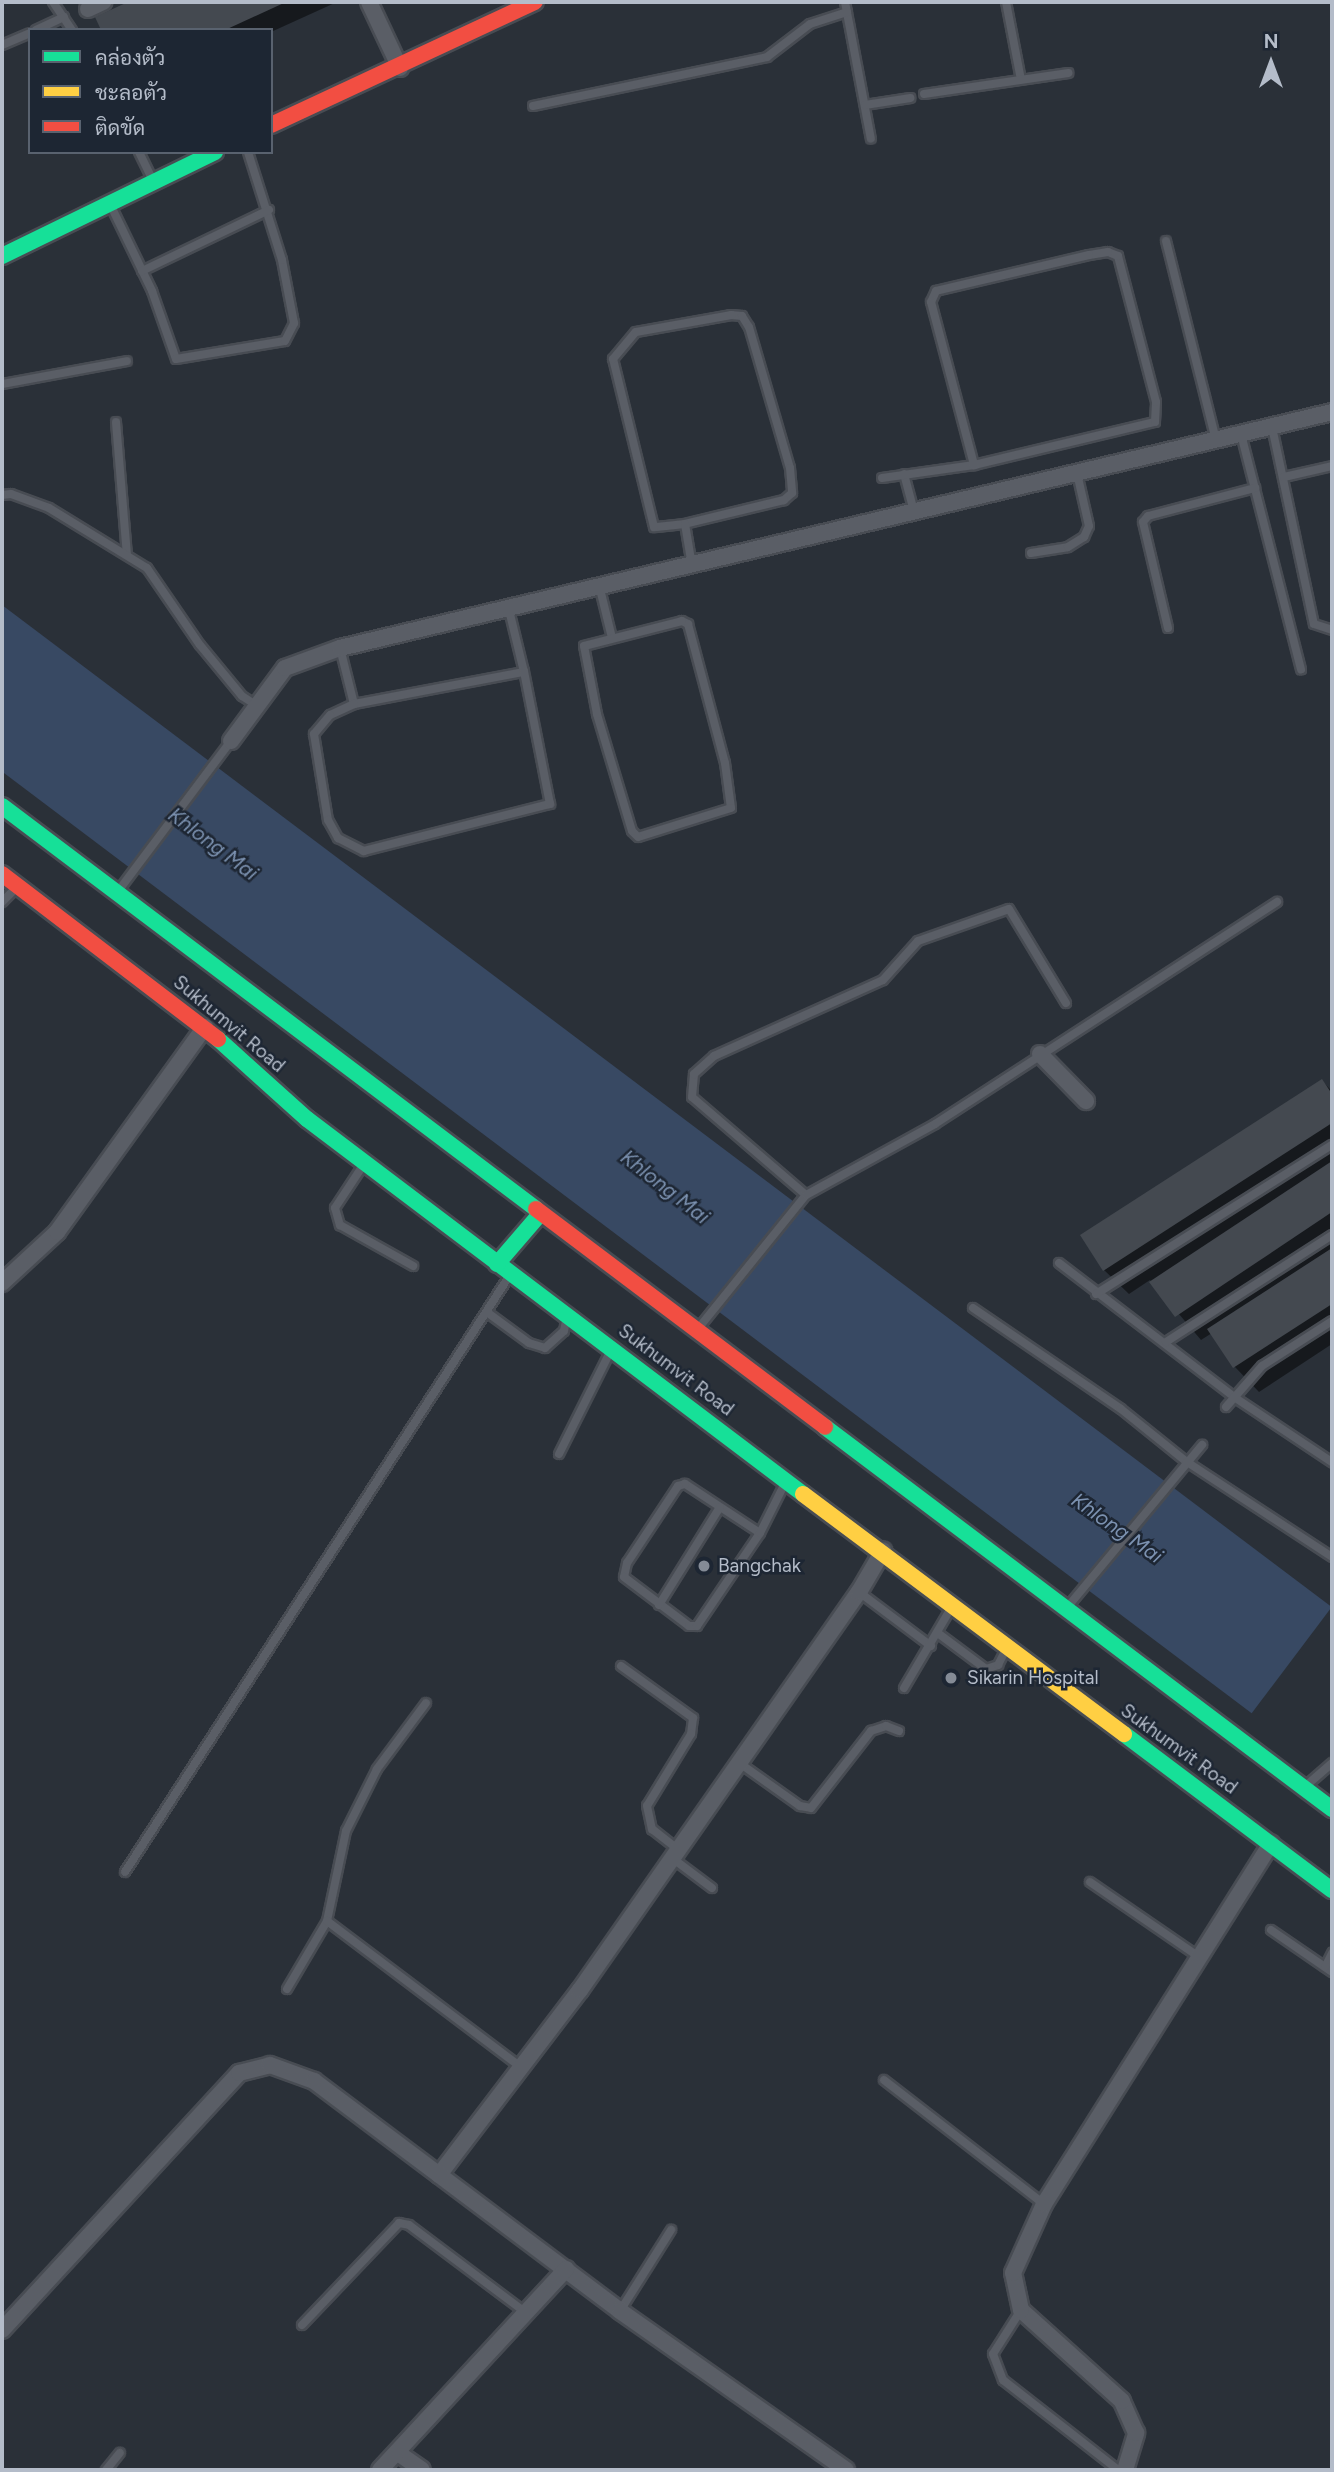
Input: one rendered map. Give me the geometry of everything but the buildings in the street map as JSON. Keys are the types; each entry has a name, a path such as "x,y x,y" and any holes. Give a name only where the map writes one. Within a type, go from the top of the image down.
{"main road":[{"path":"273,124 400,68 535,2"},
{"path":"2,256 211,154"},
{"name":"Sukhumvit Road","path":"2,806 540,1214 1332,1808"},
{"name":"Sukhumvit Road","path":"2,874 205,1027 307,1119 510,1275 568,1315 1332,1890"},
{"path":"497,1264 540,1214"}],"street":[{"path":"369,2 400,68"},
{"path":"231,741 285,668 340,648 600,589 1332,412"},
{"path":"2,1283 57,1232 205,1027"},
{"path":"1040,1054 1086,1101"},
{"path":"439,2175 675,1854 859,1592 883,1551"},
{"path":"1125,2470 1136,2433 1122,2401 1021,2310 1013,2273 1044,2204 1271,1843"},
{"path":"2,2330 146,2171 247,2068 270,2065 314,2081 620,2311 846,2470"},
{"path":"380,2470 566,2269"},
{"path":"398,2453 422,2470"}],"lane":[{"path":"53,2 71,28"},
{"path":"845,2 871,139"},
{"path":"1006,2 1021,80"},
{"path":"533,106 767,57 798,31 847,12"},
{"path":"40,28 64,17"},
{"path":"2,45 28,34"},
{"path":"924,94 1068,73"},
{"path":"865,106 910,98"},
{"path":"140,154 154,183"},
{"path":"110,204 142,271 166,341 180,361 285,341 294,323 269,210 248,154"},
{"path":"142,271 269,210"},
{"path":"1167,241 1216,440"},
{"path":"882,478 974,465 1155,422 1156,402 1118,256 1108,252 1089,255 936,291 931,302 974,465"},
{"path":"743,316 783,443 792,493 784,500 685,524 650,524 613,359 636,332 743,316"},
{"path":"2,384 127,361"},
{"path":"116,422 127,555"},
{"path":"1272,427 1314,624 1332,630"},
{"path":"1241,434 1301,669"},
{"path":"1284,477 1332,466"},
{"path":"1031,553 1068,547 1084,537 1089,526 1077,472"},
{"path":"904,474 914,512"},
{"path":"1168,628 1143,522 1148,516 1255,488"},
{"path":"2,495 10,494 49,508 147,568 200,645 242,696 256,705"},
{"path":"685,524 692,566"},
{"path":"600,589 612,638"},
{"path":"509,610 524,672 550,804 364,851 338,838 328,820 314,734 330,715 354,704 524,672"},
{"path":"682,621 688,624 725,763 731,808 638,837 632,831 583,651 584,646 612,638 682,621"},
{"path":"340,648 354,704"},
{"path":"116,893 231,741"},
{"path":"2,902 18,886"},
{"path":"697,1330 729,1295 805,1198 936,1124 1277,902"},
{"path":"805,1198 692,1097 692,1079 714,1056 883,980 918,941 1009,909 1066,1003"},
{"path":"1096,1294 1332,1145"},
{"path":"366,1162 335,1208 340,1225 413,1266"},
{"path":"1166,1342 1332,1235"},
{"path":"1059,1263 1096,1294 1166,1342 1234,1397 1332,1462"},
{"path":"125,1872 462,1345 488,1313 510,1275"},
{"path":"973,1308 1121,1409 1187,1462 1332,1558"},
{"path":"488,1313 529,1343 545,1348 564,1331 568,1315"},
{"path":"1226,1407 1262,1366 1332,1321"},
{"path":"559,1454 612,1348"},
{"path":"1066,1609 1202,1445"},
{"path":"760,1533 685,1484 668,1497 625,1569 631,1585 690,1626 697,1626 760,1533 787,1480"},
{"path":"659,1605 720,1507"},
{"path":"859,1592 931,1646"},
{"path":"904,1688 939,1634 952,1605"},
{"path":"939,1634 986,1669 998,1665 1006,1644"},
{"path":"621,1666 693,1718 691,1734 647,1806 652,1829 712,1888"},
{"path":"287,1989 327,1921 346,1831 377,1769 426,1703"},
{"path":"738,1762 800,1806 811,1808 871,1731 886,1726 899,1731"},
{"path":"1305,1787 1332,1763"},
{"path":"1090,1882 1199,1957"},
{"path":"327,1921 521,2067"},
{"path":"1271,1930 1328,1969 1332,1954"},
{"path":"884,2080 1044,2204"},
{"path":"302,2325 399,2223 409,2225 527,2314"},
{"path":"620,2311 671,2230"},
{"path":"1021,2310 993,2354 1003,2380 1118,2470"},
{"path":"106,2470 120,2453"}],"water":[{"name":"Khlong Mai","path":"2,605 1332,1607 1252,1713 2,772"}],"traffic: fast":[{"path":"2,256 211,154"},
{"path":"2,806 536,1209"},
{"path":"218,1039 307,1119 803,1494"},
{"path":"497,1264 540,1214"},
{"path":"825,1427 1332,1809"},
{"path":"1124,1734 1332,1890"}],"traffic: slow":[{"path":"803,1494 1124,1734"}],"traffic: jam":[{"path":"273,124 535,2"},
{"path":"2,874 218,1039"},
{"path":"536,1209 825,1427"}],"place":[{"name":"Bangchak","path":"704,1566"},
{"name":"Sikarin Hospital","path":"951,1678"}]}
